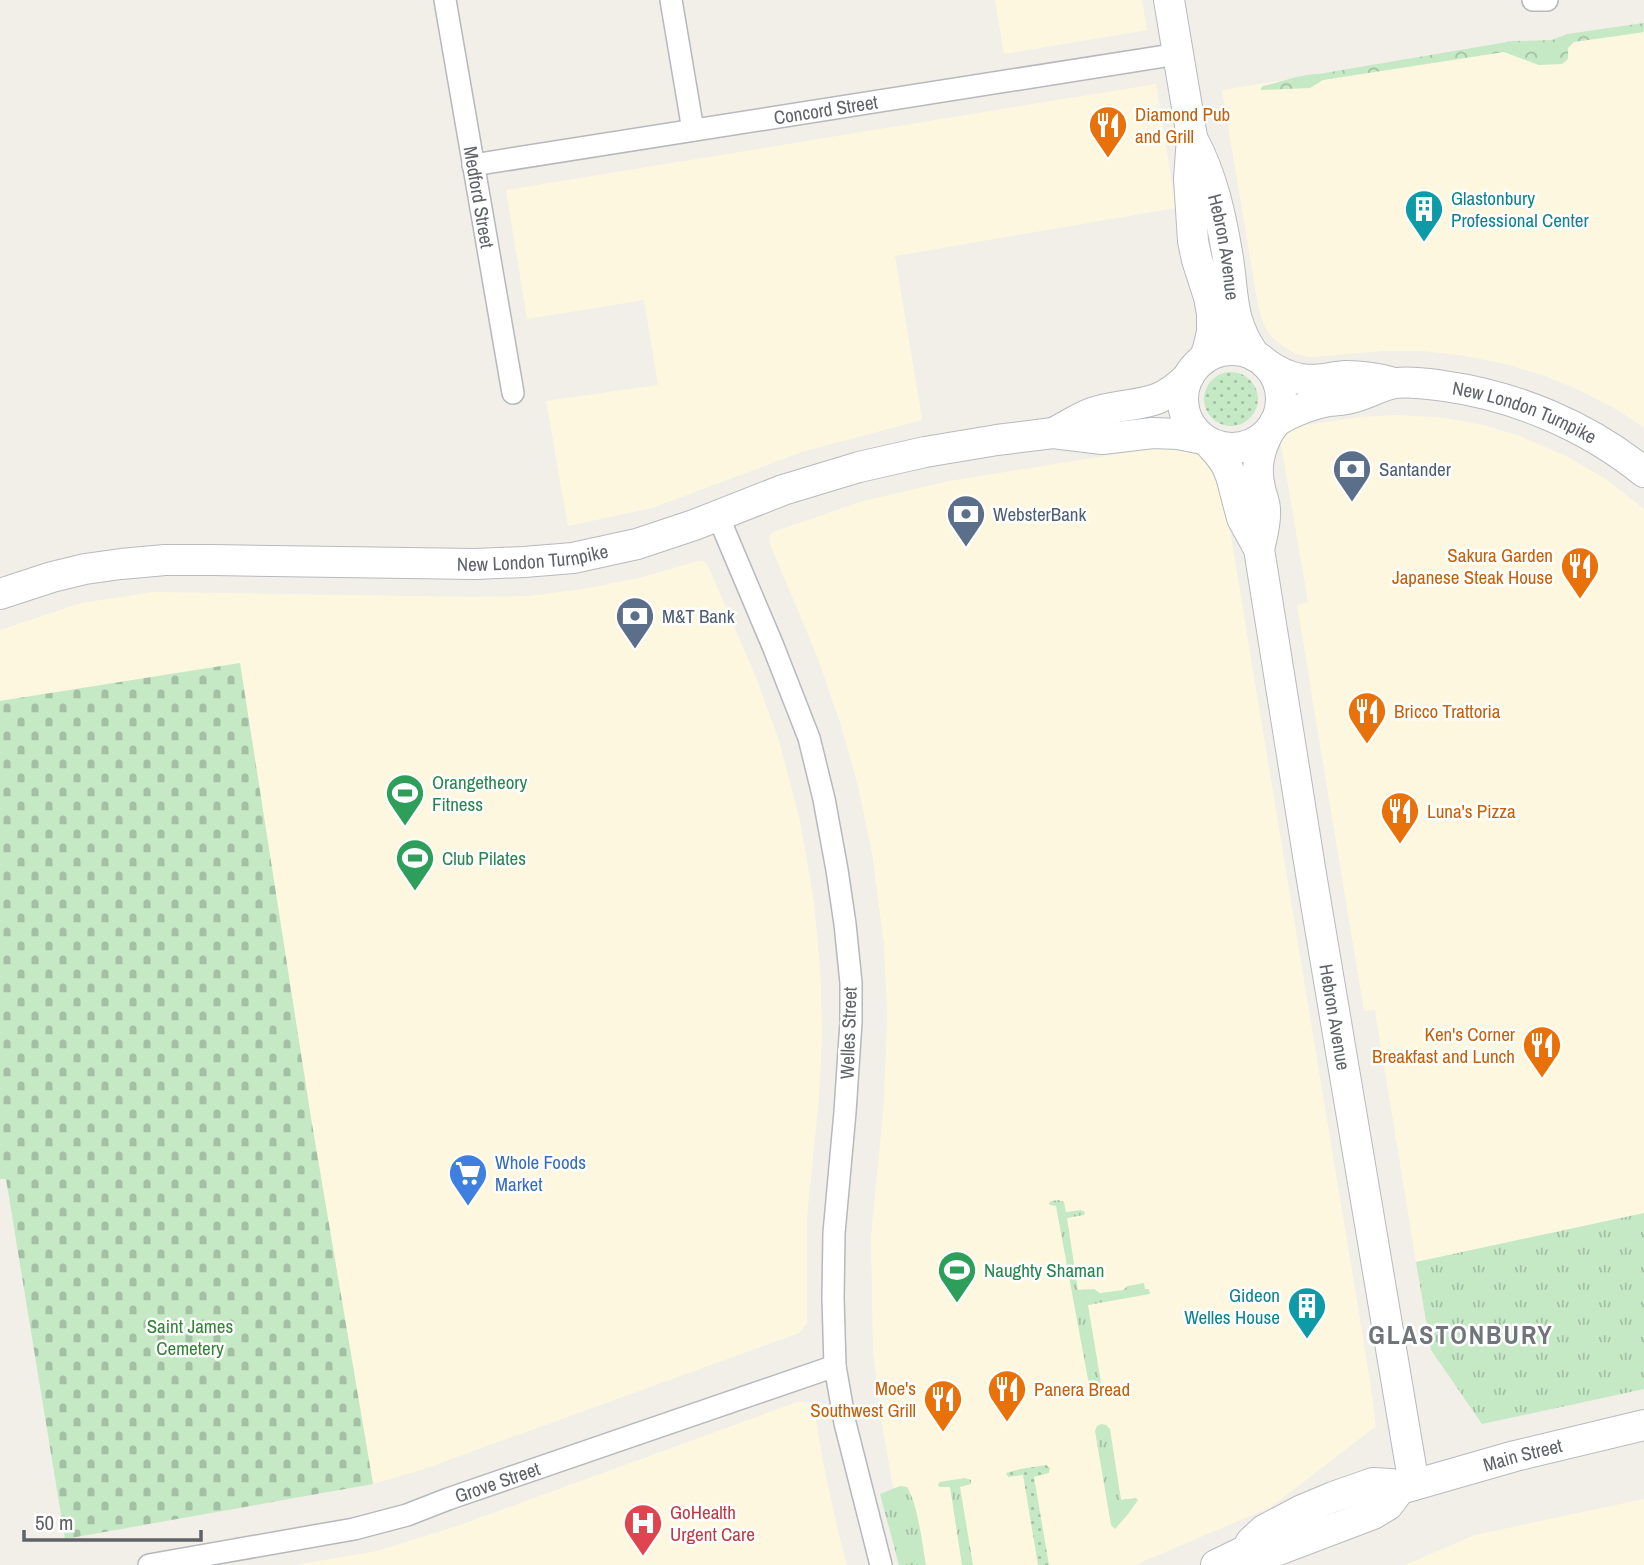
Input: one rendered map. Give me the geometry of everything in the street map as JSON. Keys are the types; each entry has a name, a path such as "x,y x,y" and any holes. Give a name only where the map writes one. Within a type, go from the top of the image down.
{"main road":[{"name":"Hebron Avenue","path":"1169,0 1192,137 1189,179 1191,221 1197,260 1212,314 1212,332 1196,367"},
{"name":"Hebron Avenue","path":"1192,137 1202,156 1215,196 1234,313 1246,342 1260,360"},
{"path":"1230,350 1243,351 1260,360 1273,373 1280,391 1279,410 1271,428 1252,444 1240,448 1227,448 1206,441 1190,425 1183,407 1184,388 1196,367 1217,352 1230,350"},
{"name":"New London Turnpike","path":"1260,360 1287,376 1299,379 1322,380 1346,376 1376,378 1394,383 1453,388 1487,395 1568,424 1598,440 1644,472"},
{"name":"New London Turnpike","path":"1053,433 1099,411 1155,401 1172,391 1196,367"},
{"name":"New London Turnpike","path":"1271,428 1310,405 1349,399 1394,383"},
{"name":"Hebron Avenue","path":"1259,549 1265,512 1258,465 1263,443 1271,428"},
{"name":"New London Turnpike","path":"0,594 68,573 149,561 212,559 475,564 556,560 637,544 783,490 885,461 965,445 1053,433 1102,439 1153,433 1178,434 1206,441"},
{"name":"Hebron Avenue","path":"1206,441 1226,464 1242,518 1259,549 1407,1487"},
{"name":"Main Street","path":"1216,1565 1247,1550 1251,1542 1264,1530 1333,1497 1373,1483 1407,1487 1644,1424"}],"street":[{"name":"Medford Street","path":"445,0 513,393"},
{"path":"671,0 693,131"},
{"path":"1533,0 1547,0"},
{"name":"Concord Street","path":"474,165 1178,54"},
{"name":"Welles Street","path":"718,516 773,646 808,738 824,799 845,923 851,983 851,1022 834,1233 835,1366 845,1423 881,1565"},
{"name":"Grove Street","path":"149,1565 318,1536 407,1515 835,1366"}],"shaded area":[{"path":"995,0 1142,0 1147,30 1004,54"},
{"path":"1644,32 1644,428 1621,412 1577,389 1505,364 1422,351 1310,357 1296,354 1274,339 1266,329 1258,305 1222,90 1298,78 1263,86 1309,88 1323,80 1504,52 1539,65 1569,55 1568,48 1574,42"},
{"path":"1156,84 1176,208 895,256 922,420 805,451 652,508 568,526 546,401 658,385 644,300 527,319 506,190"},
{"path":"1399,415 1444,418 1483,425 1520,436 1568,457 1607,480 1644,509 1644,1213 1416,1262 1375,1010 1364,1011 1297,605 1308,602 1281,444 1285,433 1294,427 1360,417"},
{"path":"1188,443 1219,464 1376,1426 1271,1507 1135,1565 915,1565 892,1482 873,1352 871,1237 884,1103 887,1015 884,945 873,859 859,790 841,725 817,656 769,538 773,532 860,502 949,481"},
{"path":"698,561 705,562 709,568 757,680 779,741 800,821 814,902 822,1033 819,1098 807,1217 807,1323 799,1333 424,1469 373,1484 311,1118 240,663 0,701 0,630 81,603 153,592 529,596 639,578"},
{"path":"800,1401 810,1403 814,1409 823,1462 847,1565 295,1565 377,1551 460,1525"},
{"path":"1644,1499 1644,1565 1405,1565 1475,1535"}],"green space":[{"path":"1644,23 1644,32 1574,42 1568,48 1568,59 1562,64 1539,65 1504,52 1323,80 1310,88 1261,90 1263,86 1305,75 1513,41 1552,40 1567,34"},
{"path":"1231,372 1250,380 1258,399 1250,418 1231,426 1212,418 1204,399 1212,380"},
{"name":"Saint James Cemetery","path":"240,663 311,1118 373,1484 65,1539 6,1179 0,1179 0,701"},
{"path":"1058,1200 1064,1202 1066,1212 1085,1212 1084,1215 1067,1218 1078,1290 1094,1289 1100,1293 1123,1290 1128,1286 1144,1283 1150,1294 1088,1305 1101,1383 1095,1390 1089,1385 1056,1206 1049,1203"},
{"path":"1644,1213 1644,1389 1482,1424 1431,1350 1416,1262"},
{"path":"1101,1424 1110,1429 1121,1500 1138,1500 1115,1529 1111,1525 1095,1431"},
{"path":"1046,1465 1050,1468 1049,1473 1034,1477 1049,1565 1038,1565 1023,1475 1008,1477 1006,1473"},
{"path":"965,1478 971,1480 971,1484 960,1487 973,1565 962,1565 950,1487 938,1486 939,1482"},
{"path":"900,1486 907,1487 914,1504 926,1565 899,1565 880,1494"}],"place":[{"name":"Diamond Pub and Grill","path":"1108,159"},
{"name":"Glastonbury Professional Center","path":"1424,243"},
{"name":"Santander","path":"1352,503"},
{"name":"WebsterBank","path":"966,548"},
{"name":"Sakura Garden Japanese Steak House","path":"1580,600"},
{"name":"M&T Bank","path":"635,650"},
{"name":"Bricco Trattoria","path":"1367,745"},
{"name":"Orangetheory Fitness","path":"405,827"},
{"name":"Luna's Pizza","path":"1400,845"},
{"name":"Club Pilates","path":"415,892"},
{"name":"Ken's Corner Breakfast and Lunch","path":"1542,1079"},
{"name":"Whole Foods Market","path":"468,1207"},
{"name":"Naughty Shaman","path":"957,1304"},
{"name":"Gideon Welles House","path":"1307,1340"},
{"name":"Panera Bread","path":"1007,1423"},
{"name":"Moe's Southwest Grill","path":"943,1433"},
{"name":"GoHealth Urgent Care","path":"643,1557"}],"district":[{"name":"GLASTONBURY","path":"1461,1334"}]}
